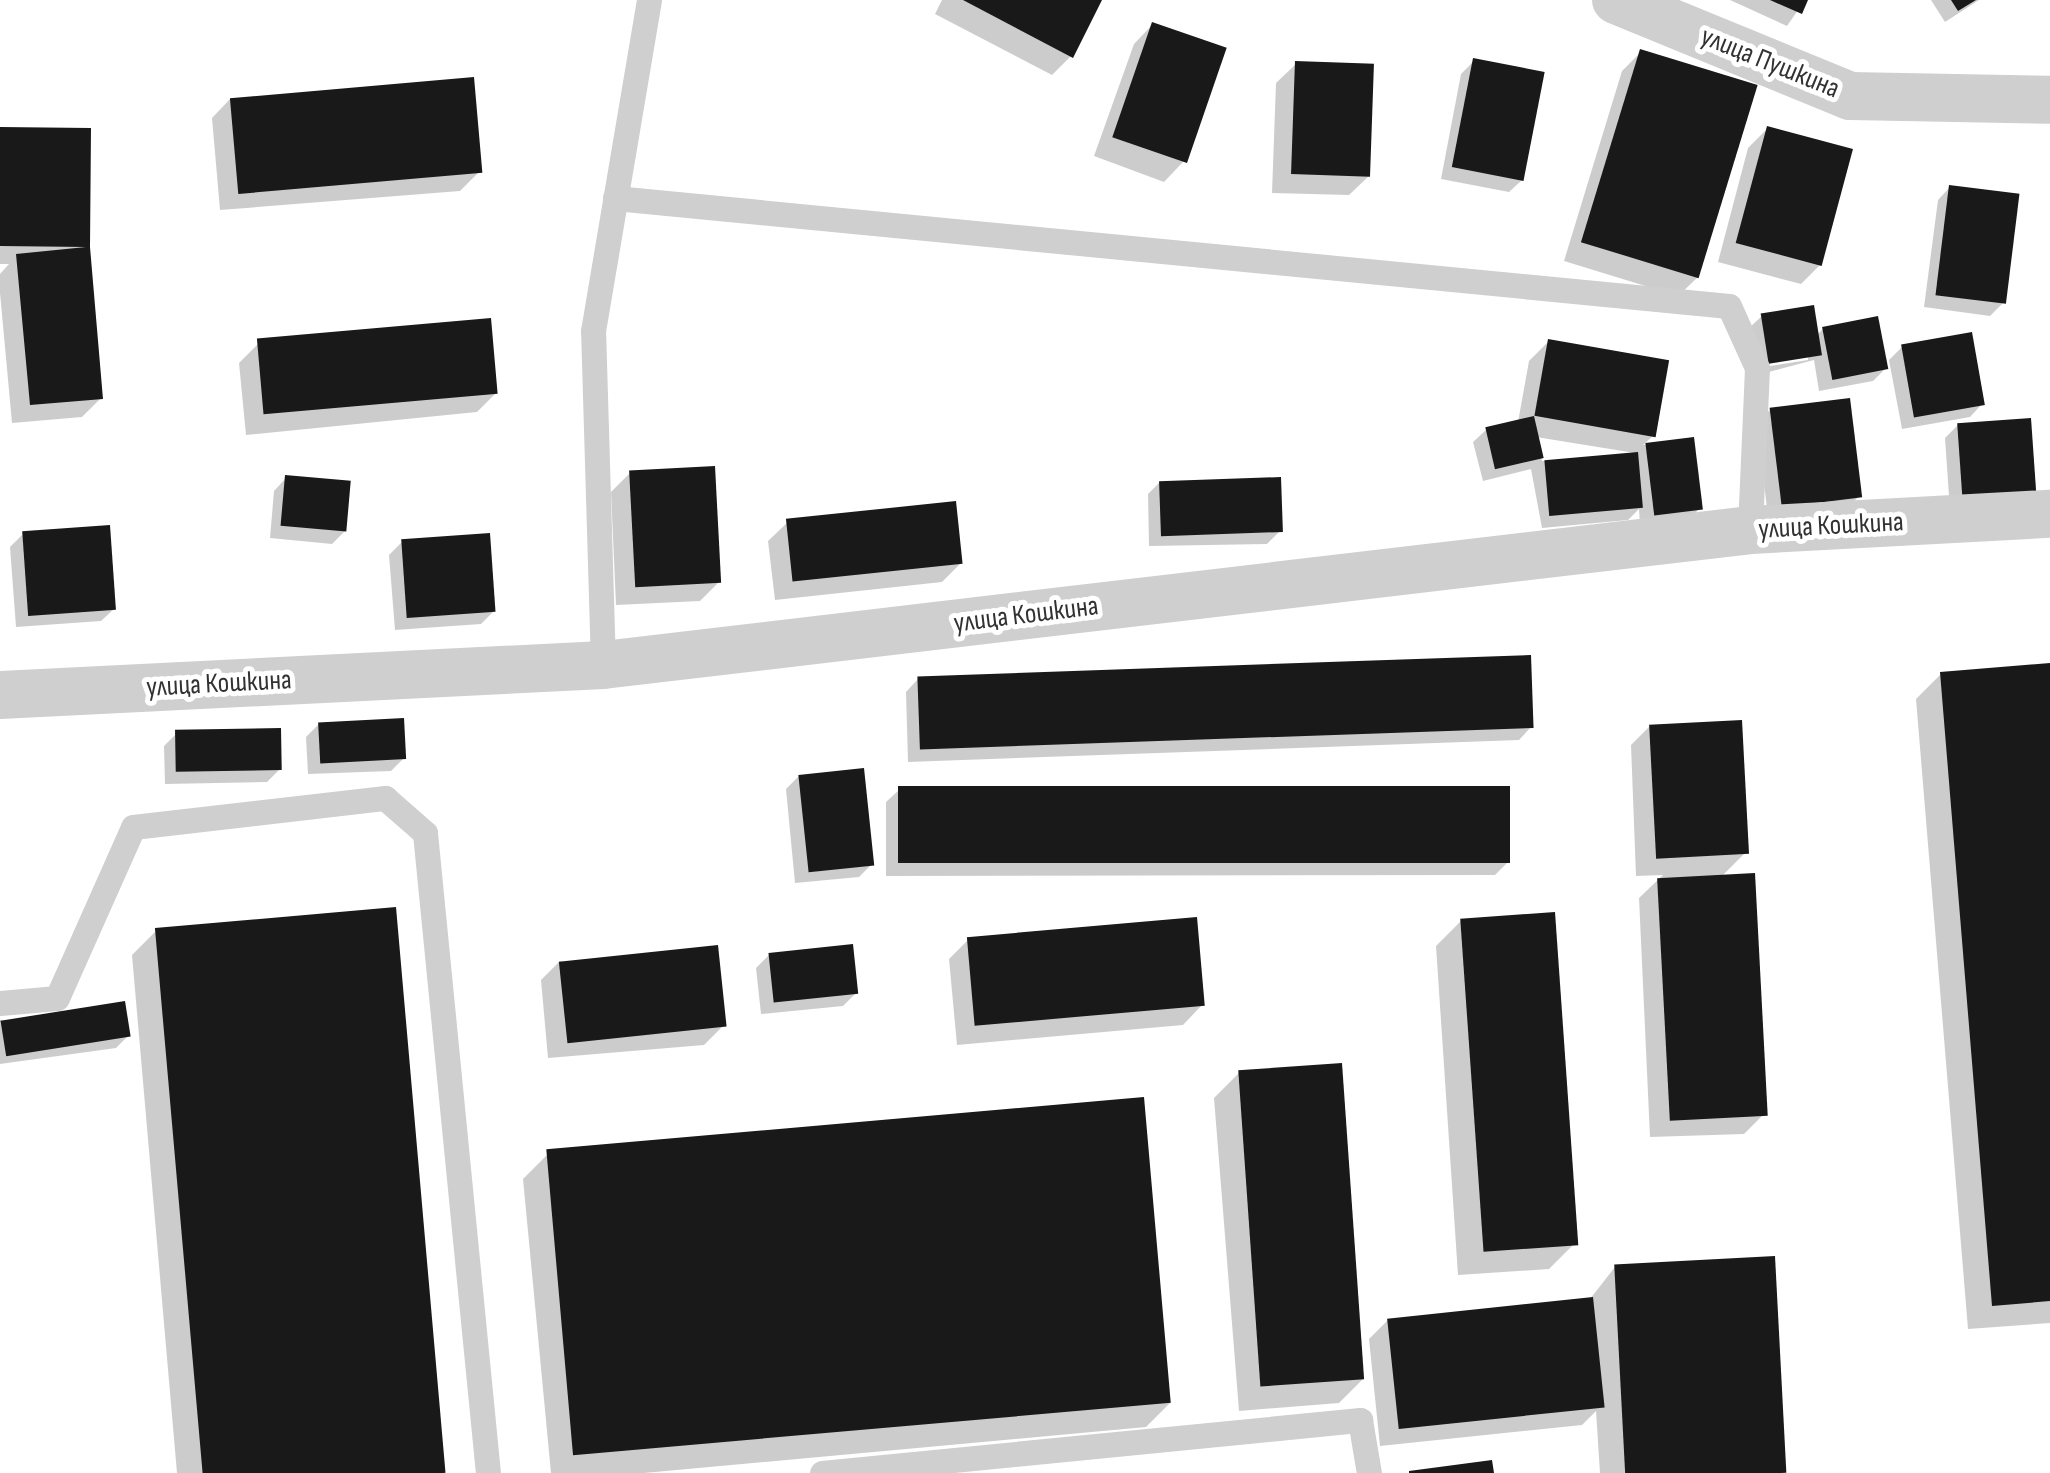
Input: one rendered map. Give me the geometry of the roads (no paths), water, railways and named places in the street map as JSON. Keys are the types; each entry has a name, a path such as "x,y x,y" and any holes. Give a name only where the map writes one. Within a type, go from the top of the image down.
{"street":[{"name":"улица Пушкина","path":"1616,0 1850,96 2050,100"},
{"name":"улица Кошкина","path":"0,694 603,665 1750,530 2050,514"}],"lane":[{"path":"603,665 594,332 649,0"},
{"path":"615,198 1730,306 1757,368 1750,530"},
{"path":"0,1003 57,998 133,827 385,798 425,834 488,1473"},
{"path":"822,1473 1360,1420 1369,1473"}]}
